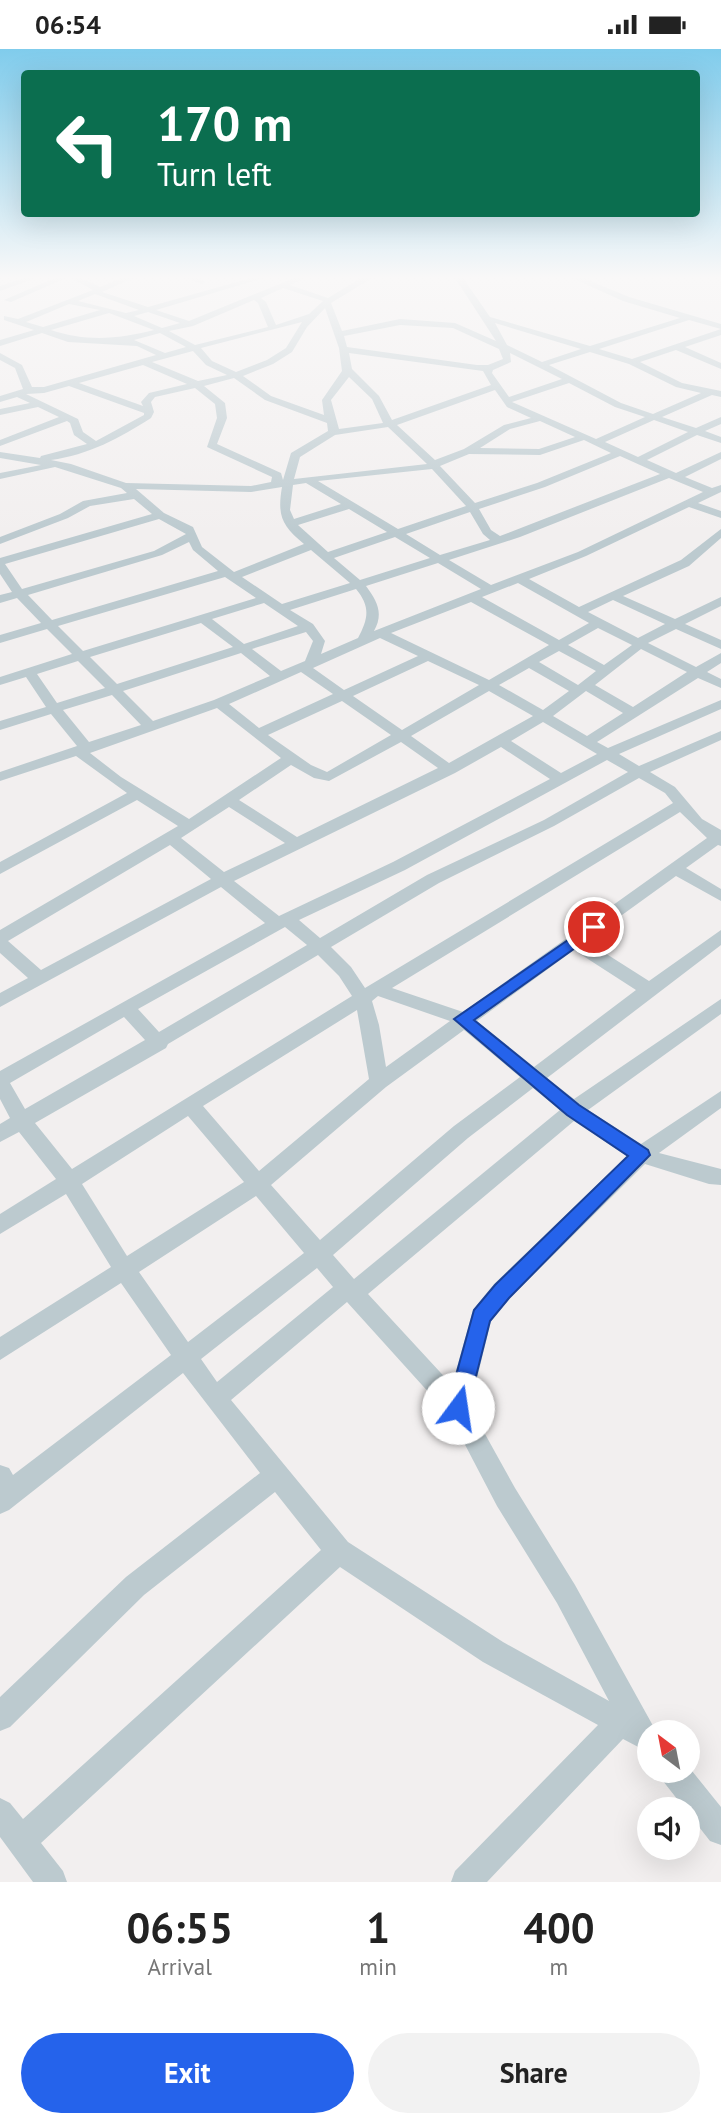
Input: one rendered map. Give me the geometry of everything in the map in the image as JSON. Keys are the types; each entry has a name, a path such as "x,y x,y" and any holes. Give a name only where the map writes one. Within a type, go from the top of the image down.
{"street":[{"path":"13,364 19,367 24,392 39,404 77,422 78,433 94,445"},
{"path":"74,382 87,369 105,364"},
{"path":"0,399 139,364"},
{"path":"148,364 196,384 222,405 222,418 211,445 277,475 276,487"},
{"path":"209,364 235,375 268,398 332,427 389,423 430,411 466,394 498,387"},
{"path":"27,458 52,457 94,445 121,434 148,417 148,398 235,375 260,364"},
{"path":"332,427 326,411 327,395 347,370 348,364"},
{"path":"448,364 488,369 500,364"},
{"path":"538,364 618,405 721,440"},
{"path":"541,365 545,364"},
{"path":"635,364 672,382 708,393 721,394"},
{"path":"488,369 487,373 505,401 672,476 716,490"},
{"path":"347,370 376,397 381,414 435,466 473,508 487,532 499,541"},
{"path":"505,401 569,380"},
{"path":"74,382 149,412"},
{"path":"595,443 721,387"},
{"path":"20,435 3,427 4,411 39,404"},
{"path":"0,443 68,417"},
{"path":"0,455 61,465 125,486 167,489 276,487 307,479 435,466 468,451 507,427 542,418"},
{"path":"637,461 721,420"},
{"path":"332,427 295,456 284,509 290,524 328,556 370,603 374,614 363,641"},
{"path":"468,451 540,452 584,437"},
{"path":"328,556 473,508 619,453"},
{"path":"280,609 499,541 721,455"},
{"path":"0,476 61,465"},
{"path":"307,479 490,590"},
{"path":"125,486 160,515 187,527 197,548 229,575 309,627 319,641 307,666"},
{"path":"0,777 219,703 380,633 582,554 716,490"},
{"path":"0,541 64,516 87,503 137,495"},
{"path":"688,503 721,515"},
{"path":"290,524 351,505"},
{"path":"151,727 79,657 19,593 0,564 160,515"},
{"path":"578,612 685,562 721,532"},
{"path":"0,599 158,553 193,535"},
{"path":"0,639 229,575 313,545"},
{"path":"520,579 598,623 721,684"},
{"path":"614,596 721,645"},
{"path":"472,597 605,671"},
{"path":"0,681 264,599"},
{"path":"0,1001 219,880 450,770 544,716 640,642 721,601"},
{"path":"204,619 280,677"},
{"path":"219,703 290,759 317,775 329,777 404,737 598,623"},
{"path":"0,726 309,627"},
{"path":"0,1350 258,1183 379,1082 463,1019 719,838 681,805 670,790 640,771 491,686 380,633"},
{"path":"260,733 429,656"},
{"path":"588,741 721,657"},
{"path":"530,663 632,712"},
{"path":"307,666 450,770"},
{"path":"29,672 83,750 188,826"},
{"path":"637,1732 494,1652 339,1551 215,1399 123,1268 68,1179 22,1121 0,1081 282,922 399,866 609,753 721,705"},
{"path":"0,1134 159,1043 433,879 549,823 640,771 721,736"},
{"path":"501,741 560,779"},
{"path":"39,978 0,940 171,838 290,759"},
{"path":"0,869 139,793"},
{"path":"227,799 298,844"},
{"path":"0,1225 68,1179 681,805"},
{"path":"171,838 219,880 320,947 350,979 371,995 463,1019 573,1110 641,1155 709,1176 721,1177"},
{"path":"675,868 721,896"},
{"path":"3,1490 186,1357 319,1254 461,1132 721,936"},
{"path":"573,942 649,990"},
{"path":"371,995 379,1082"},
{"path":"215,1399 573,1110 721,1005"},
{"path":"126,1008 159,1043"},
{"path":"458,1408 481,1317 502,1291 641,1155 721,1098"},
{"path":"190,1105 351,1291 458,1408 506,1497 566,1594 637,1731"},
{"path":"0,1717 135,1586 276,1476"},
{"path":"22,1840 339,1551"},
{"path":"466,1882 637,1734"},
{"path":"683,1783 721,1830"},
{"path":"0,1812 52,1882"}],"route":[{"path":"458,1408 481,1317 502,1291 597,1201 641,1155 573,1110 463,1019 594,927"}]}
